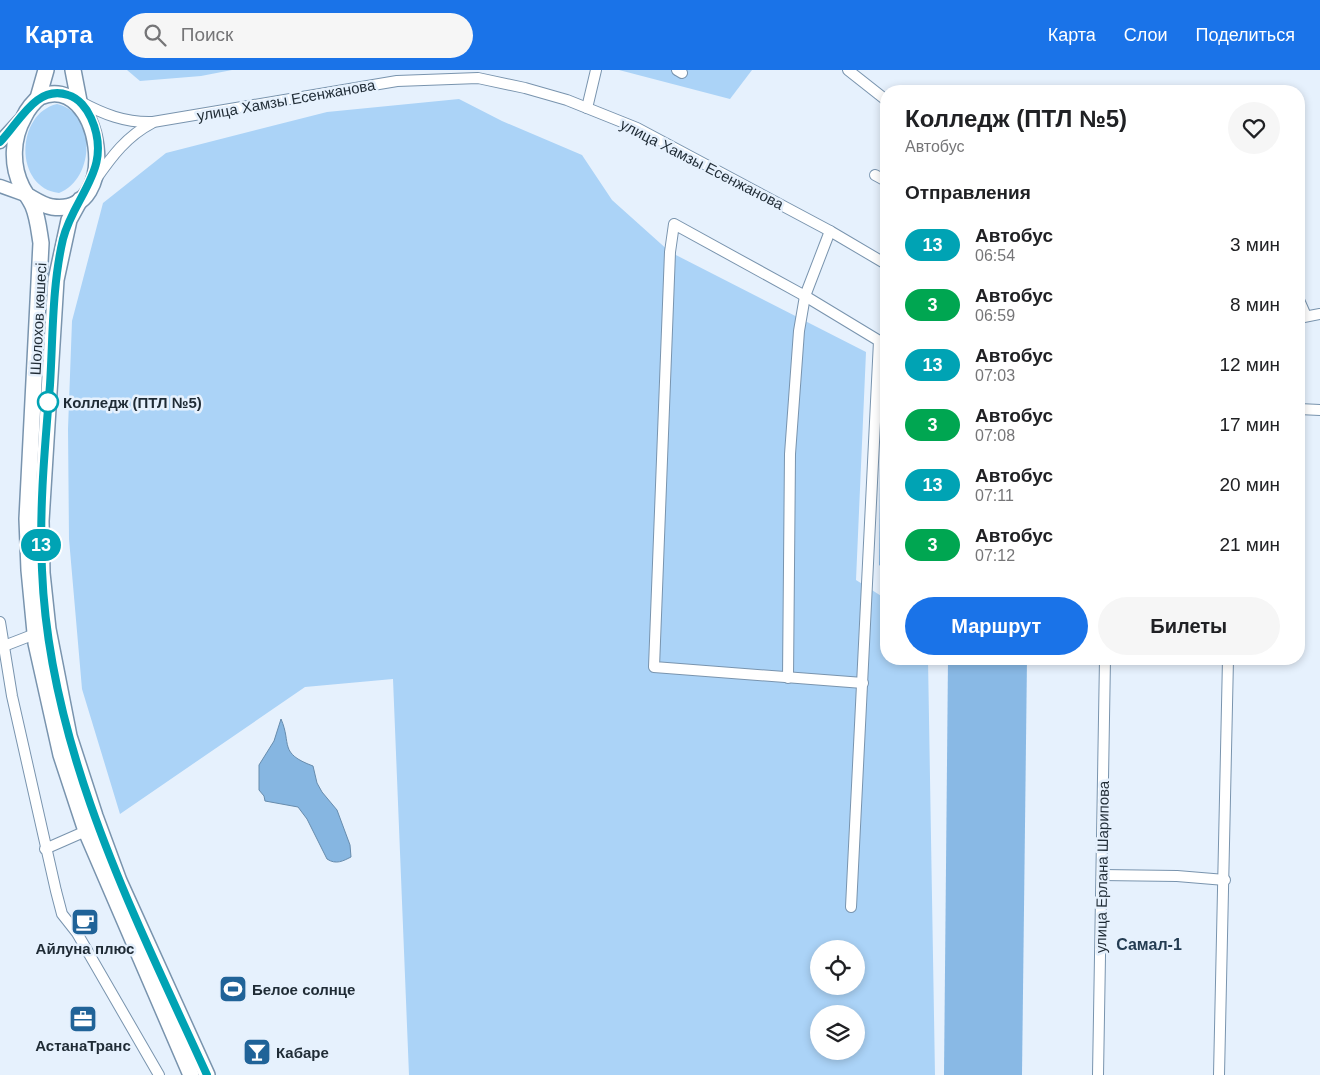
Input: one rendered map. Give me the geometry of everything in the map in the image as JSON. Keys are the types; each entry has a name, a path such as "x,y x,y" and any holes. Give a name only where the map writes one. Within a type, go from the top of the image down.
{"highway":[{"path":"38,98 46,70"},
{"path":"73,70 79,101 92,120 97,151 93,179 83,197 70,205 55,207 28,196 19,180 14,153 16,133 26,112 38,98 45,94 59,92 79,101"},
{"name":"Шолохов көшесі","path":"28,196 38,223 41,243 27,519 29,570 36,634 61,755 191,1075"},
{"name":"Шолохов көшесі","path":"83,197 66,229 56,280 40,521 42,573 48,629 67,726 93,832 119,881 207,1075"}],"main road":[{"path":"0,142 26,112"},
{"path":"0,186 28,196"}],"street":[{"path":"587,108 596,70"},
{"path":"848,70 880,95"},
{"name":"улица Хамзы Есенжанова","path":"153,122 397,81 467,74 525,88 587,108 636,128 830,231 880,260"},
{"path":"79,101 97,111 128,121 153,122"},
{"path":"83,197 118,148 131,136 153,122"},
{"path":"875,175 880,178"},
{"path":"863,683 654,667 670,252 674,224 806,296 880,342"},
{"path":"788,678 790,454 799,331 806,296 830,231"},
{"path":"1305,316 1320,314"},
{"path":"851,907 880,379"},
{"path":"1305,409 1320,410"},
{"path":"0,622 45,849 62,914 77,933 158,1075"},
{"path":"4,646 36,634"},
{"name":"улица Ерлана Шарипова","path":"1098,1075 1106,665"},
{"path":"1219,1075 1225,880 1228,665"},
{"path":"45,849 93,832"},
{"path":"1102,875 1177,876 1225,880"}],"shaded area":[{"path":"127,70 232,70 201,76 140,81"},
{"path":"619,70 752,70 730,99"},
{"path":"459,99 502,121 582,155 612,200 670,252 866,352 856,580 880,595 880,665 928,665 935,1075 409,1075 393,679 305,687 120,814 82,689 69,539 68,429 72,321 103,203 166,153 327,112"},
{"path":"57,104 70,110 79,120 85,132 86,147 85,161 80,174 71,186 59,193 44,188 34,178 28,165 25,150 27,135 33,121 43,110"},
{"path":"880,466 880,566 879,565"},
{"path":"948,665 1027,665 1022,1075 944,1075"},
{"path":"281,719 290,752 295,757 313,766 317,783 337,810 350,845 351,857 345,860 336,862 327,859 307,819 298,807 265,801 264,796 259,790 259,765 274,741"}],"bus line":[{"name":"13","path":"0,142 38,98 52,92 67,94 79,101 92,120 96,135 96,166 93,179 69,220 63,239 56,280 40,521 42,573 48,629 56,678 69,736 95,816 119,881 207,1075"}],"place":[{"name":"Колледж (ПТЛ №5)","path":"48,402"},
{"name":"Айлуна плюс","path":"85,922"},
{"name":"Белое солнце","path":"233,989"},
{"name":"АстанаТранс","path":"83,1019"},
{"name":"Кабаре","path":"257,1052"}],"district":[{"name":"Самал-1","path":"1149,944"}]}
